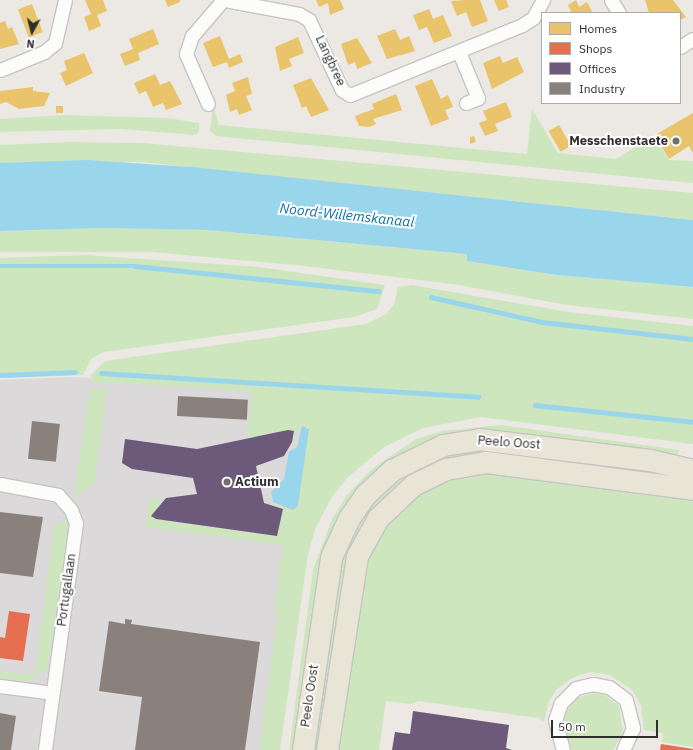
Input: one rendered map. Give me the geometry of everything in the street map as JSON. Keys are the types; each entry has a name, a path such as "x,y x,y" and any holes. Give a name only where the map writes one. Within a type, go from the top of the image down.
{"main road":[{"name":"Peelo Oost","path":"303,750 331,557 349,518 378,482 425,452 479,439 650,460 693,470"},
{"path":"650,460 693,461"},
{"name":"Peelo Oost","path":"327,750 357,556 378,518 407,489 446,469 486,462 693,489"}],"street":[{"path":"0,70 44,52 55,43 65,0"},
{"name":"Langbree","path":"208,104 186,54 192,36 224,0 278,6 309,20 342,90 350,95 459,52 522,25 533,18 543,0"},
{"path":"611,0 618,12"},
{"path":"681,46 693,39"},
{"path":"459,52 478,98 466,103"},
{"name":"Portugallaan","path":"0,484 58,495 71,510 76,523 45,750"},
{"path":"563,750 555,720 561,703 576,688 593,684 609,687 626,700 633,728 623,750"},
{"path":"0,686 52,693"}],"shaded area":[{"path":"71,377 310,390 267,750 0,750 0,380"}],"green space":[{"path":"213,105 219,125 527,154 532,109 558,153 616,159 654,136 669,160 693,161 693,183 216,136 210,131"},
{"path":"63,115 167,118 199,123 199,131 196,135 121,129 0,132 0,119"},
{"path":"70,142 143,143 693,193 693,220 143,162 0,163 0,145"},
{"path":"103,228 207,230 467,254 467,261 557,275 693,287 693,319 567,305 453,284 296,265 152,252 0,252 0,231"},
{"path":"84,255 259,267 385,285 377,309 354,317 104,352 92,358 83,375 0,378 0,258"},
{"path":"412,285 568,312 693,326 693,444 481,417 423,428 384,447 347,478 332,497 316,527 308,554 280,750 259,750 278,615 274,614 283,545 145,527 149,499 158,497 160,505 151,516 158,520 277,536 279,519 285,510 263,500 293,510 298,506 308,427 296,431 294,443 289,444 294,431 288,430 247,439 251,391 91,382 91,375 105,361 366,324 386,314 394,304 398,287"},
{"path":"90,388 107,389 94,485 77,496 75,488"},
{"path":"501,425 679,450 678,456 494,431 350,501 293,750 289,750 313,570 332,519 347,495 373,468 416,439 442,431"},
{"path":"487,450 693,474 693,485 475,458 372,517 323,750 310,750 340,564 358,523 375,501 403,476 445,456"},
{"path":"464,468 693,499 693,747 662,742 663,733 644,730 641,706 632,690 610,675 590,672 572,678 557,689 549,701 544,722 539,718 418,701 411,704 386,701 379,750 333,750 357,570 393,508"},
{"path":"67,520 68,538 47,668 28,682 0,678 0,671 30,675 36,672 54,525"},
{"path":"594,693 605,695 619,706 623,733 613,750 571,750 564,723 566,712 577,698"}],"water":[{"name":"Noord-Willemskanaal","path":"87,160 192,167 693,220 693,287 557,275 467,261 467,254 207,230 103,228 0,231 0,163"},
{"path":"302,426 309,429 298,506 293,510 273,502 271,492 284,479 289,452 297,447"}],"building: Homes":[{"path":"85,0 103,0 107,11 97,15 101,26 89,31 84,17 91,14"},
{"path":"165,0 180,0 180,2 168,7"},
{"path":"316,0 340,0 344,9 330,15 328,3 319,7"},
{"path":"480,0 488,21 472,27 466,12 457,16 451,1"},
{"path":"494,0 506,0 509,7 499,11"},
{"path":"576,0 579,7 587,2 592,12 570,12 571,11 568,5"},
{"path":"645,0 673,0 686,17 681,20 681,12 649,12"},
{"path":"32,4 43,32 29,37 18,9"},
{"path":"429,9 433,19 443,15 452,36 434,43 427,27 419,30 413,15"},
{"path":"5,21 8,29 12,27 19,44 0,49 0,23"},
{"path":"153,29 159,44 138,53 140,60 125,66 120,54 133,49 129,39"},
{"path":"395,29 400,40 409,36 415,51 387,59 377,36"},
{"path":"220,36 229,59 240,54 243,62 229,68 227,62 213,67 203,43"},
{"path":"298,37 304,53 289,59 292,66 280,71 275,47"},
{"path":"357,38 372,63 357,69 355,62 348,65 341,44"},
{"path":"84,53 93,73 66,86 60,73 67,70 64,61"},
{"path":"500,56 503,63 517,57 524,72 492,89 483,63"},
{"path":"155,74 160,85 170,81 182,104 166,110 163,103 153,107 146,91 139,94 134,83"},
{"path":"248,77 252,94 246,96 252,110 239,115 237,109 230,112 226,95 235,91 232,83"},
{"path":"311,78 329,110 311,117 306,106 302,108 293,85"},
{"path":"432,79 441,99 448,95 453,107 445,110 449,119 431,126 415,86"},
{"path":"33,87 33,91 50,93 44,106 19,109 6,102 0,104 0,91"},
{"path":"396,94 402,110 373,119 376,124 369,127 359,126 355,116 374,109 372,104"},
{"path":"506,102 512,117 495,124 498,131 485,136 479,123 487,120 483,111"},
{"path":"56,106 63,106 63,113 56,113"},
{"name":"Messchenstaete","path":"693,113 693,153 689,146 669,159 655,135"},
{"path":"559,125 571,146 561,152 549,131"},
{"path":"474,136 476,142 470,144 470,137"}],"building: Shops":[{"path":"9,611 30,614 23,661 0,658 0,637 5,638"},
{"path":"661,744 693,749 693,750 660,750"}],"building: Offices":[{"name":"Actium","path":"288,430 294,431 292,442 284,456 256,466 264,503 283,509 277,536 156,519 151,516 166,498 197,494 193,478 132,469 122,463 125,439 197,449"},
{"path":"413,711 509,725 506,748 512,750 392,750 395,732 410,734"}],"building: Industry":[{"path":"178,396 248,400 247,420 177,416"},
{"path":"32,421 60,424 56,462 28,459"},
{"path":"0,512 43,517 33,577 0,573"},
{"path":"125,619 132,620 131,624 260,642 245,750 135,750 142,697 99,691 109,621 125,624"},
{"path":"0,713 16,716 11,750 0,750"}],"waterway":[{"path":"0,266 135,266 379,291"},
{"path":"431,297 542,322 693,339"},
{"path":"0,375 75,372"},
{"path":"101,373 478,397"},
{"path":"535,405 693,422"}],"place":[{"name":"Messchenstaete","path":"676,141"},
{"name":"Actium","path":"227,482"}]}
